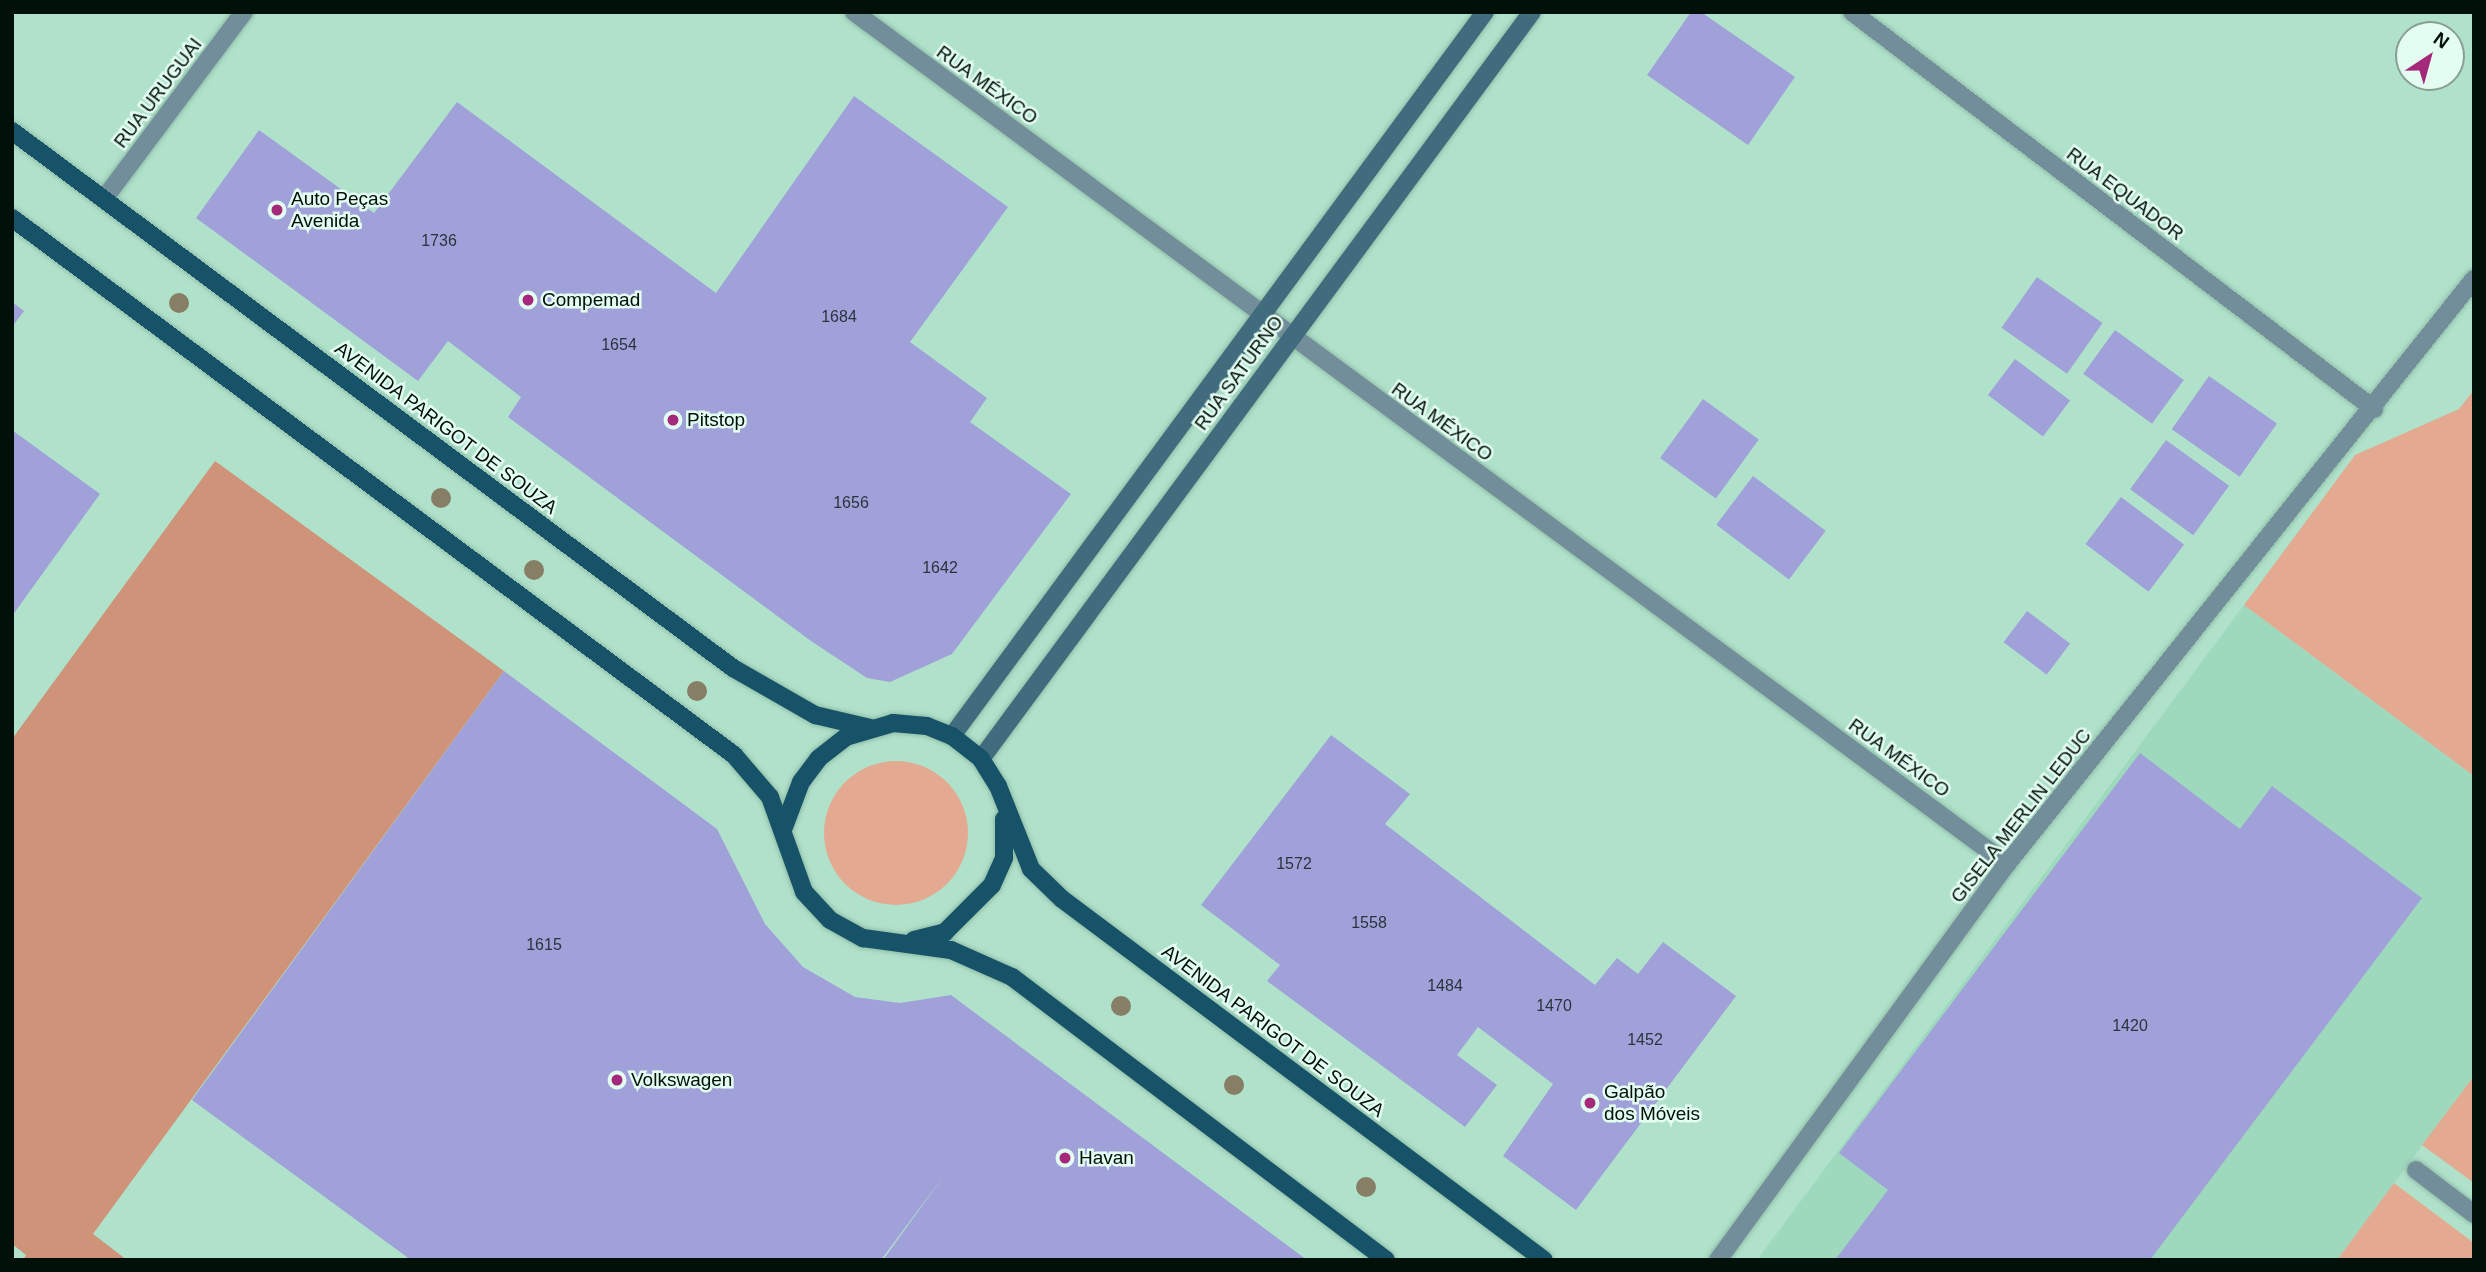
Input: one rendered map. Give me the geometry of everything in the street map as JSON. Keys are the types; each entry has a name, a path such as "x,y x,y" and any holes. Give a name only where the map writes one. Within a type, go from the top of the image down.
{"main road":[{"name":"AVENIDA PARIGOT DE SOUZA","path":"12,131 733,668 815,715 870,728 927,726 952,736 981,759 998,786 1004,812 1031,869 1062,900 1544,1260"},
{"name":"AVENIDA PARIGOT DE SOUZA","path":"12,218 734,755 770,797 784,827 804,891 830,920 863,938 951,950 1012,977 1386,1260"},
{"name":"AVENIDA PARIGOT DE SOUZA","path":"784,827 801,782 819,758 846,737 870,728"},
{"name":"AVENIDA PARIGOT DE SOUZA","path":"907,942 945,932 992,885 1004,858 1004,812"}],"street":[{"name":"RUA URUGUAI","path":"104,199 244,12"},
{"name":"RUA MÉXICO","path":"853,12 2007,864"},
{"name":"RUA SATURNO","path":"952,736 1485,12"},
{"name":"RUA SATURNO","path":"981,759 1532,12"},
{"name":"RUA EQUADOR","path":"1852,12 2374,409"},
{"name":"GISELA MERLIN LEDUC","path":"1718,1260 2007,864 2374,409 2474,279"},
{"path":"2416,1171 2474,1214"}],"shaded area":[{"path":"2474,390 2474,776 2244,605 2355,455 2459,409"},
{"path":"215,461 504,671 93,1234 127,1260 23,1260 26,1255 12,1244 12,739"},
{"path":"2244,605 2474,776 2474,1076 2337,1260 1757,1260"},
{"path":"896,761 924,766 947,782 963,805 968,833 963,861 947,884 924,900 896,905 868,900 845,884 829,861 824,833 829,805 845,782 868,766"},
{"path":"2474,1076 2474,1183 2422,1145"},
{"path":"2394,1183 2474,1243 2474,1260 2337,1260"}],"building":[{"path":"1691,12 1701,12 1795,77 1748,145 1647,75"},
{"path":"854,96 1008,207 910,342 987,398 970,422 1071,494 952,654 890,682 867,678 811,641 508,417 521,397 448,341 418,381 196,218 259,130 374,213 457,102 716,293"},
{"path":"2037,277 2103,323 2067,374 2001,328"},
{"path":"12,302 24,311 12,327"},
{"path":"2115,330 2184,380 2152,424 2083,374"},
{"path":"2015,359 2070,401 2043,436 1988,395"},
{"path":"2209,376 2277,424 2240,477 2172,429"},
{"path":"1703,399 1759,440 1716,499 1660,458"},
{"path":"12,430 100,494 12,616"},
{"path":"2166,440 2229,486 2193,535 2130,489"},
{"path":"1753,476 1826,531 1789,579 1716,525"},
{"path":"2121,497 2184,545 2149,592 2085,544"},
{"path":"2027,611 2070,643 2047,675 2004,642"},
{"path":"504,671 717,829 765,924 803,967 855,997 900,1003 951,995 1307,1260 883,1260 945,1174 881,1260 411,1260 192,1100"},
{"path":"1331,735 1410,794 1385,824 1595,985 1617,958 1638,974 1663,942 1736,996 1576,1210 1503,1156 1553,1084 1478,1027 1457,1055 1497,1085 1465,1127 1267,981 1280,965 1201,905"},
{"path":"2140,753 2240,829 2272,786 2422,898 2150,1260 1835,1260 1888,1190 1839,1153"}],"place":[{"name":"Auto Peças Avenida","path":"277,210"},
{"name":"Compemad","path":"528,300"},
{"name":"Pitstop","path":"673,420"},
{"name":"Volkswagen","path":"617,1080"},
{"name":"Galpão dos Móveis","path":"1590,1103"},
{"name":"Havan","path":"1065,1158"}]}
